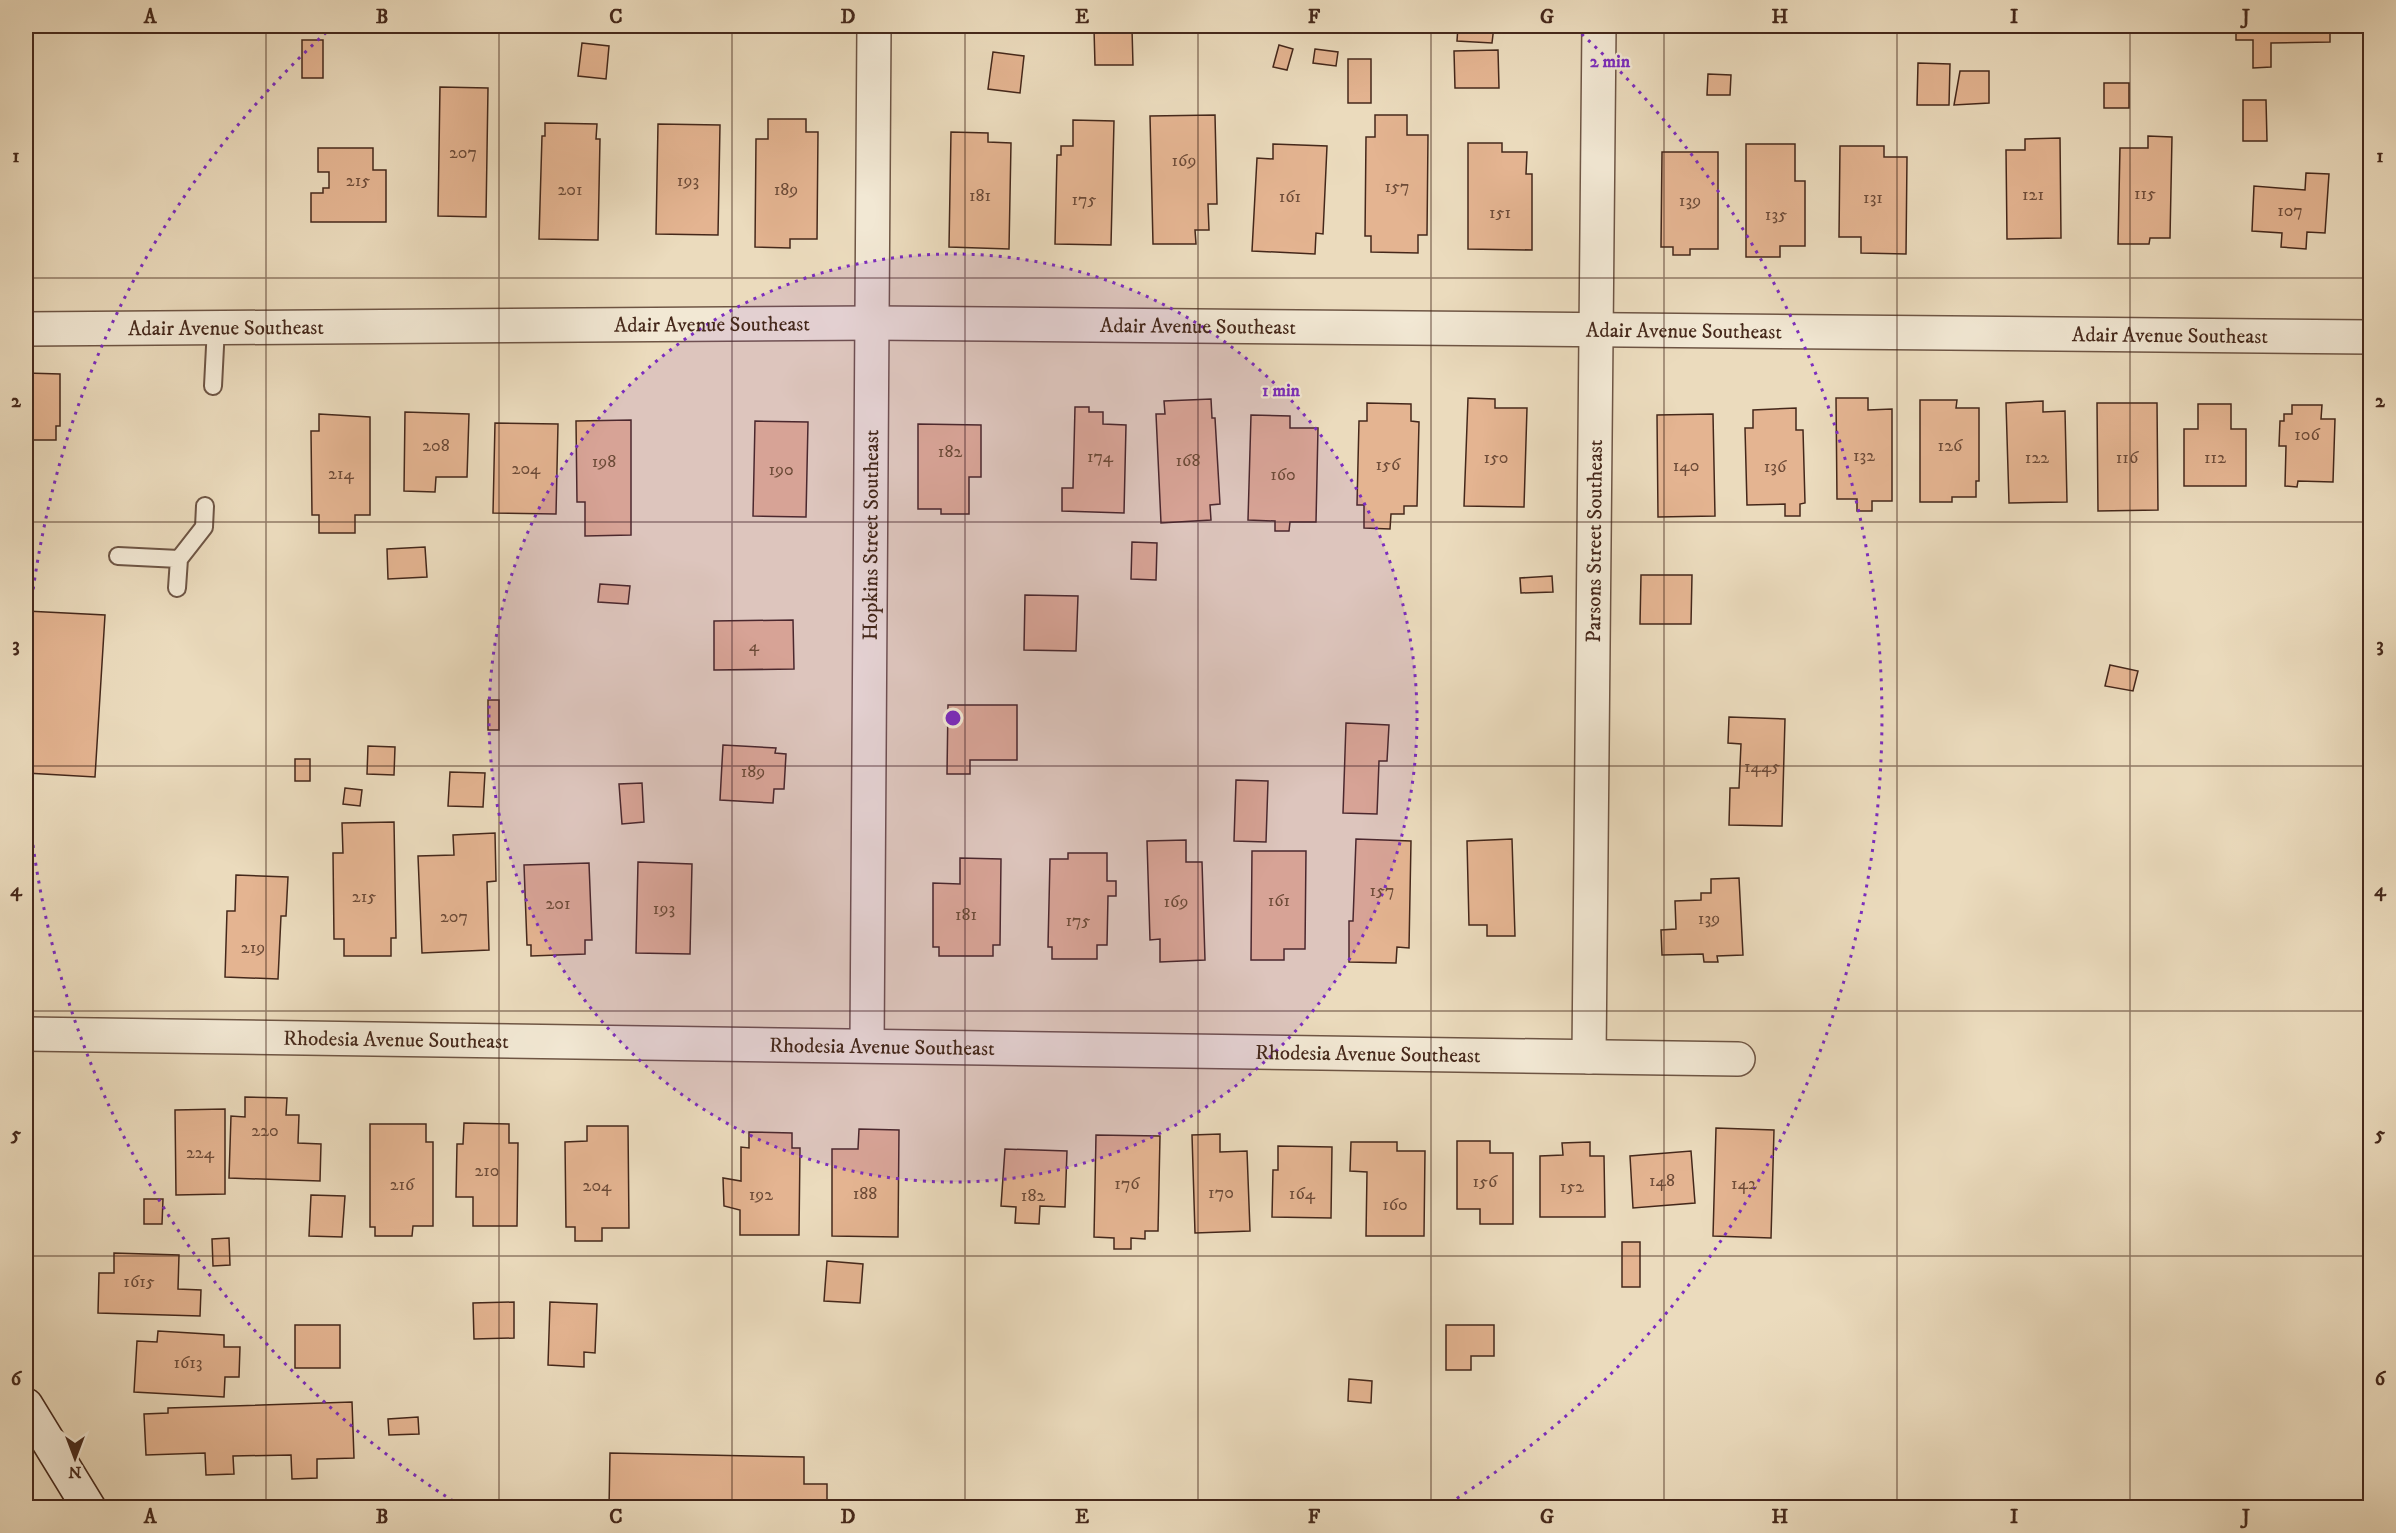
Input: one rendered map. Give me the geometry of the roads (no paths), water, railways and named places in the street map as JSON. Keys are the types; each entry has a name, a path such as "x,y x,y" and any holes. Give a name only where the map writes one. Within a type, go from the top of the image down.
{"street":[{"name":"Hopkins Street Southeast","path":"867,1045 874,26"},
{"name":"Parsons Street Southeast","path":"1589,1058 1599,26"},
{"name":"Adair Avenue Southeast","path":"26,328 873,323 2370,337"},
{"name":"Rhodesia Avenue Southeast","path":"26,1034 1738,1059"},
{"path":"26,1405 89,1508"}],"lane":[{"path":"213,386 216,327"},
{"path":"177,588 179,559 204,527 205,506"},
{"path":"118,556 179,559"}]}
